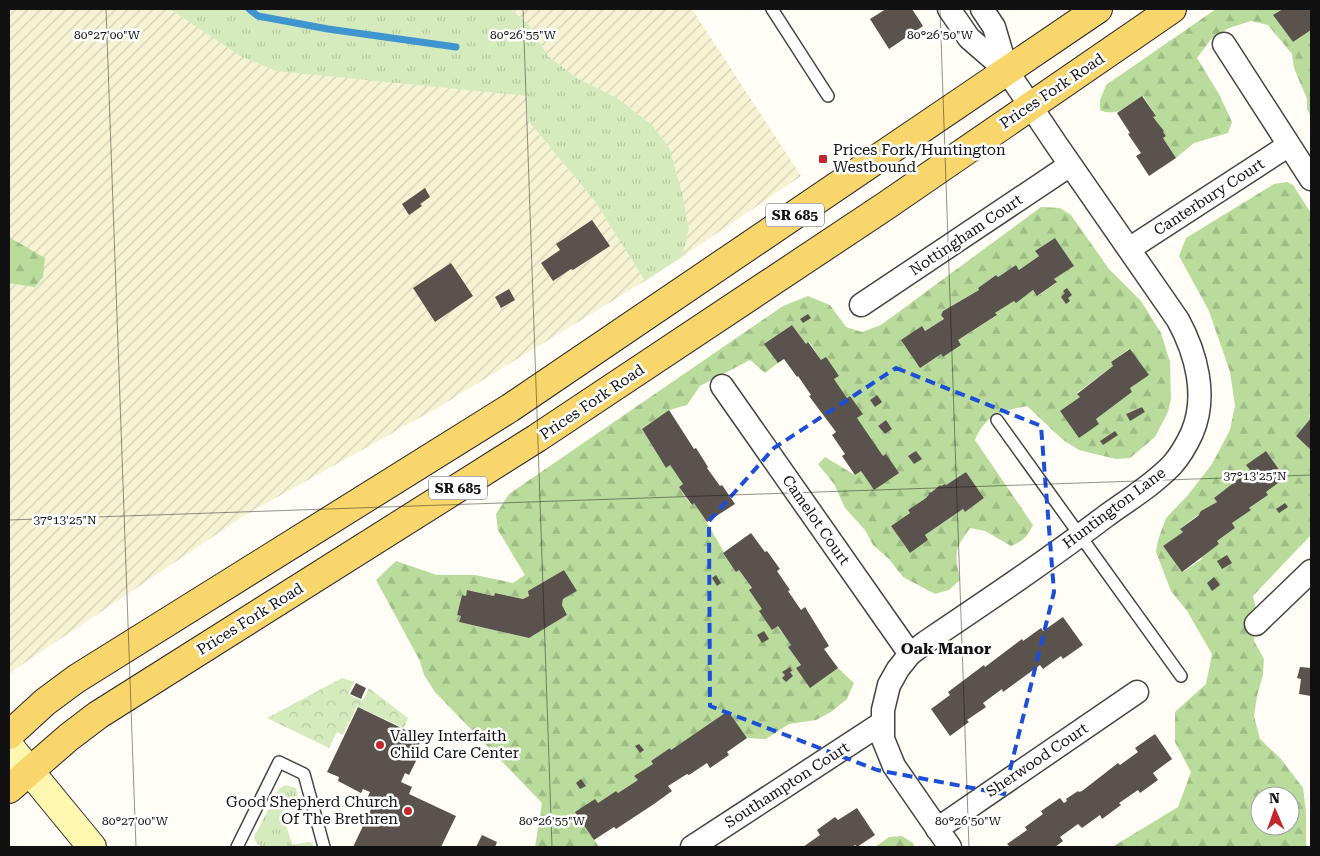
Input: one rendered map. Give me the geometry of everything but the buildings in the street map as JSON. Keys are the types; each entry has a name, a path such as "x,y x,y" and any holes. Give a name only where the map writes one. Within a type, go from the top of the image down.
{"main road":[{"name":"SR 685","path":"9,735 46,702 76,679 510,408 1098,9"},
{"name":"Prices Fork Road","path":"9,790 69,737 98,715 537,438 887,205 1172,9"}],"street":[{"path":"948,9 969,38 1007,71"},
{"path":"982,9 994,27 1007,71"},
{"path":"1224,44 1311,178"},
{"name":"Huntington Lane","path":"950,847 894,766 883,739 882,710 890,685 898,670 910,654 1081,535 1161,475 1181,454 1192,433 1199,406 1198,371 1189,339 1178,320 1029,106 1007,71"},
{"name":"Canterbury Court","path":"1129,249 1289,145"},
{"name":"Nottingham Court","path":"862,305 1070,165"},
{"name":"Camelot Court","path":"722,386 910,654"},
{"path":"1256,624 1311,571"},
{"name":"Sherwood Court","path":"937,829 1138,692"},
{"name":"Southampton Court","path":"692,847 882,723"},
{"path":"9,746 92,847"}],"lane":[{"path":"772,9 828,96"},
{"path":"997,420 1181,676"},
{"path":"237,847 279,762 304,774 324,847"}],"highlighted area":[{"path":"896,368 1041,426 1054,592 1004,794 877,770 710,706 709,521 774,448"}],"shaded area":[{"path":"9,9 511,9 528,96 526,114 530,123 594,200 645,281 439,407 247,514 9,675"},
{"path":"511,9 692,9 801,176 682,257 689,229 682,193 669,147 617,98 577,78 548,56 528,24"}],"green space":[{"path":"170,9 511,9 528,24 548,56 577,78 617,98 651,124 669,147 682,193 689,229 682,257 645,281 594,200 530,123 527,110 528,96 276,71 240,56"},
{"path":"1216,9 1283,9 1274,16 1293,42 1311,30 1311,117 1307,109 1307,99 1294,68 1292,54 1268,25 1251,21 1229,28 1212,38 1197,58 1219,94 1232,122 1228,133 1194,143 1176,158 1163,138 1166,136 1164,131 1153,117 1156,116 1143,96 1123,109 1112,112 1100,110 1100,100 1106,85"},
{"path":"1287,182 1293,185 1311,213 1311,414 1309,416 1311,418 1296,436 1311,450 1311,535 1253,596 1256,610 1254,641 1264,659 1263,675 1254,716 1260,739 1281,759 1303,788 1306,812 1306,847 1112,847 1178,807 1191,772 1175,742 1175,712 1206,684 1212,654 1187,611 1171,591 1156,552 1166,518 1188,495 1212,464 1230,430 1235,405 1230,372 1209,311 1179,256 1186,238 1274,184","holes":["1266,451 1285,478 1266,492 1268,495 1232,523 1235,528 1217,541 1219,544 1183,572 1163,546 1183,532 1181,528 1217,502 1214,498 1250,470 1247,465"]},
{"path":"1041,207 1060,208 1071,215 1109,269 1141,301 1161,333 1170,362 1171,399 1168,412 1155,437 1130,458 1116,459 1079,450 1063,440 1027,406 1002,412 990,419 979,431 975,440 1033,525 1024,538 1011,546 985,531 970,528 958,548 956,558 960,580 949,590 935,594 903,577 889,559 873,545 865,530 845,508 834,484 818,464 825,457 855,475 861,471 874,490 886,454 883,456 857,418 862,414 850,396 847,398 834,379 839,376 821,360 809,342 806,344 792,325 765,344 778,363 765,373 750,360 700,386 687,405 669,410 642,429 666,468 670,465 683,484 679,487 691,505 694,503 700,511 736,572 739,570 791,645 788,647 801,665 797,668 838,668 854,683 847,699 831,712 816,720 789,724 766,739 747,738 728,712 651,761 653,764 635,776 638,780 618,793 616,791 598,803 576,812 599,847 535,847 542,803 435,692 424,675 420,661 376,580 396,561 437,575 475,575 513,583 525,575 498,530 496,514 509,494 783,306 808,296 830,305 846,327 862,332 881,325","holes":["1035,251 1073,266 1054,279 1056,283 1038,296 1033,290 995,313 996,316 958,340 961,345 943,357 925,331 944,319 941,315 943,311 979,290 978,288 996,275 998,277 1016,265 1019,270 1039,256","1129,349 1148,375 1130,388 1132,392 1096,419 1099,424 1061,411 1080,397 1077,393 1113,366 1111,362","1142,407 1145,412 1130,420 1126,414","886,420 892,429 885,434 878,426","966,472 984,498 965,512 963,509 925,535 928,540 910,553 891,526 910,513 908,510 926,498 929,493 933,492 940,485 946,485","564,570 577,591 563,599 562,605 567,615 529,638 459,622 461,616 457,615 462,595 466,596 468,590 494,596 495,593 523,599 529,596 529,591"]},
{"path":"9,237 45,258 43,277 35,287 9,283"},
{"path":"342,678 354,682 348,694 363,701 369,688 408,718 404,728 357,706 343,735 337,732 329,748 267,718"},
{"path":"285,785 296,788 299,802 296,807 282,811 292,845 311,842 314,847 270,848 261,846 255,841 254,837 279,789"},
{"path":"902,836 913,843 915,847 875,847 889,837"}],"waterway":[{"path":"249,9 258,16 328,29 456,47"}],"place":[{"name":"Prices Fork/Huntington Westbound","path":"823,159"},
{"name":"Valley Interfaith Child Care Center","path":"380,745"},
{"name":"Good Shepherd Church Of The Brethren","path":"408,811"}],"district":[{"name":"Oak Manor","path":"946,648"}]}
